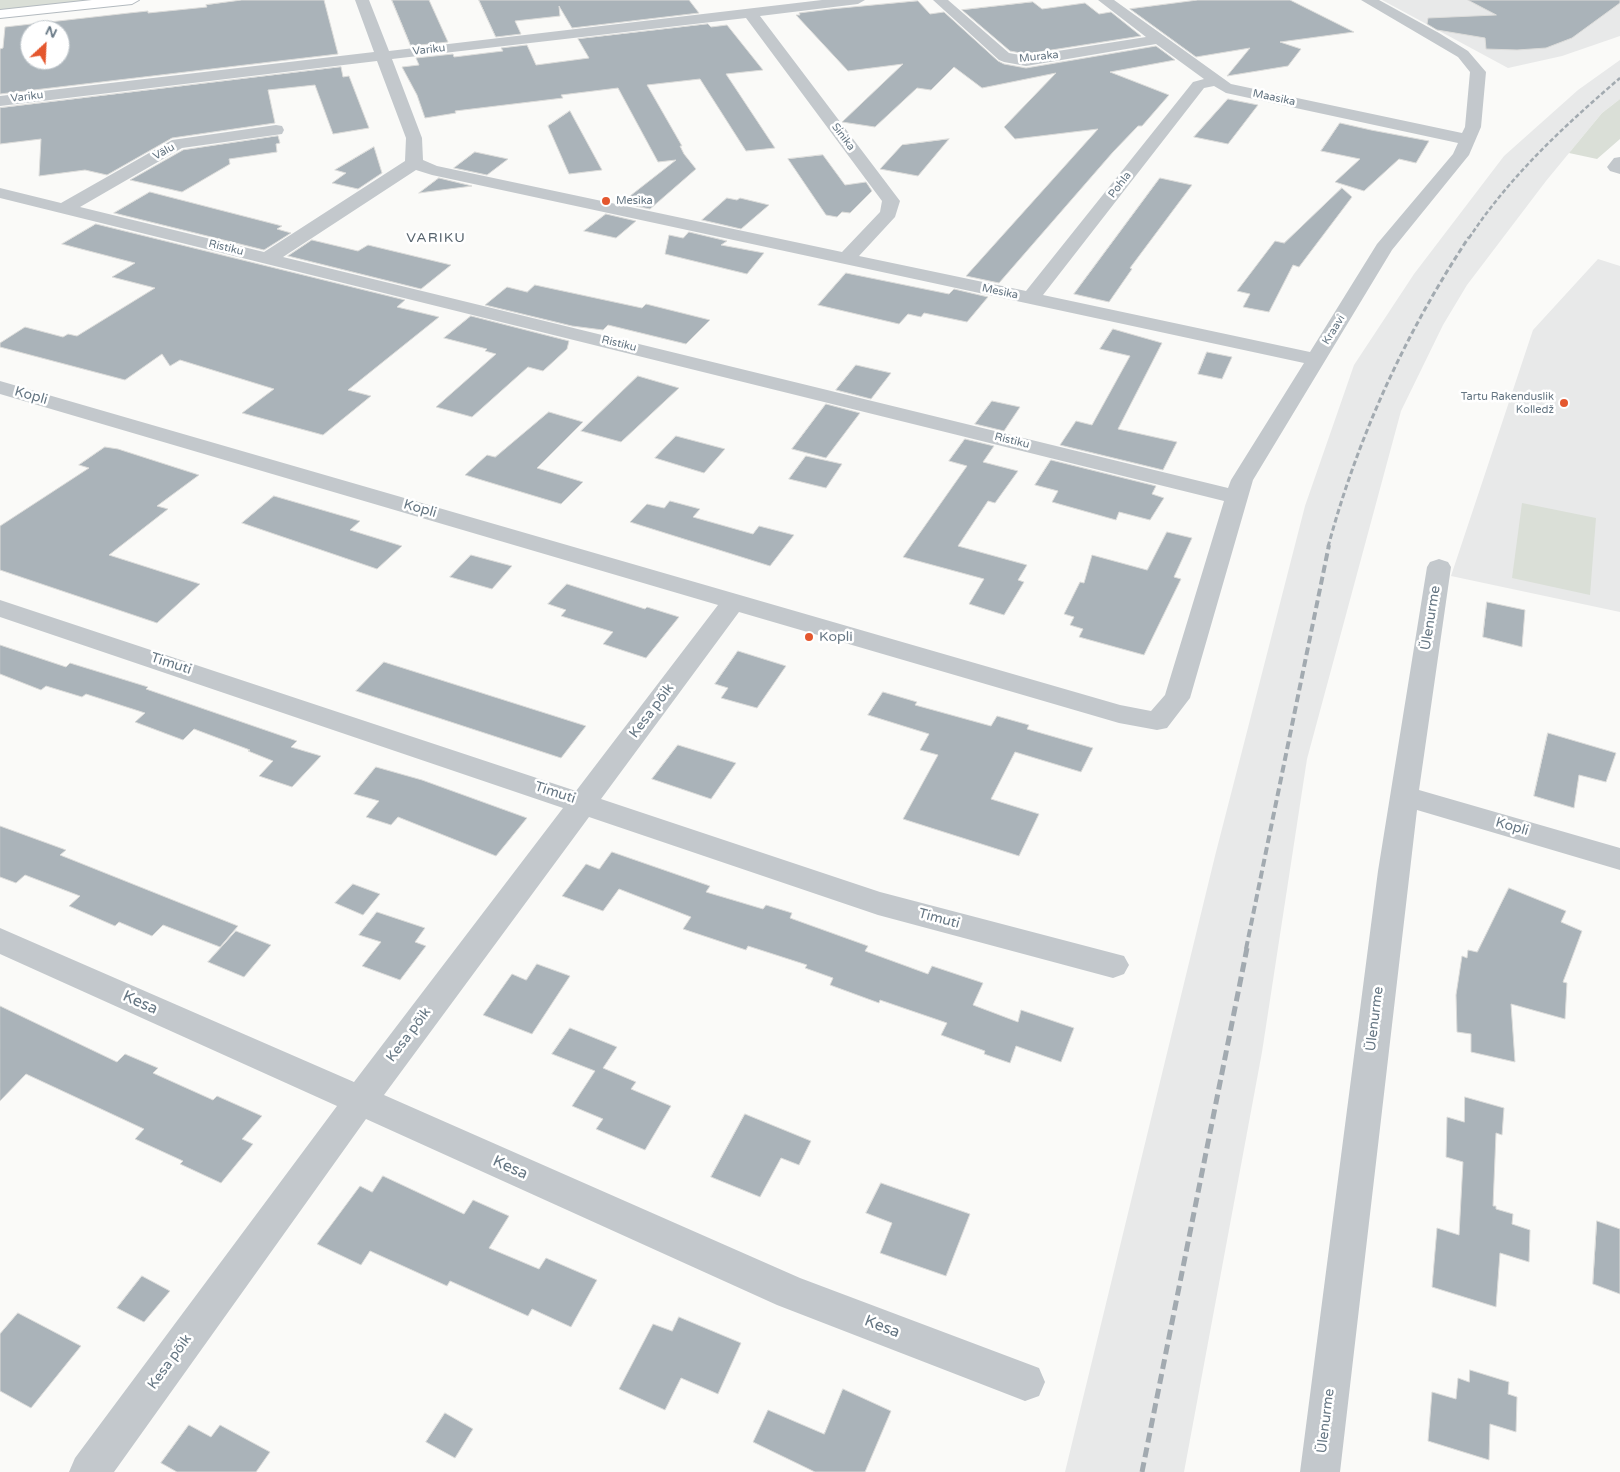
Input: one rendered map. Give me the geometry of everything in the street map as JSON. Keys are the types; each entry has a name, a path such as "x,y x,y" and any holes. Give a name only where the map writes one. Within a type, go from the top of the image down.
{"street":[{"path":"0,14 132,0"},
{"path":"268,258 414,163 414,138 362,0"},
{"name":"Variku","path":"0,100 858,0"},
{"name":"Muraka","path":"940,0 1004,57 1014,60 1026,61 1159,39"},
{"name":"Maasika","path":"1105,0 1226,88 1469,140"},
{"name":"Kraavi","path":"1157,721 1177,698 1242,480 1384,248 1461,155 1473,127 1478,72 1463,54 1368,0"},
{"name":"Sinika","path":"750,13 891,201 889,213 846,259"},
{"name":"Pohla","path":"1030,299 1199,85 1216,81"},
{"name":"Välu","path":"65,208 178,144 276,130"},
{"name":"Mesika","path":"414,163 432,170 538,194 1316,359"},
{"name":"Ristiku","path":"0,193 1238,497"},
{"name":"Kopli","path":"0,387 1119,714 1157,721"},
{"name":"Ülenurme","path":"1320,1472 1404,796 1439,567"},
{"name":"Kesa põik","path":"89,1472 360,1101 734,601"},
{"name":"Timuti","path":"0,608 878,903 1113,964"},
{"name":"Kopli","path":"1404,796 1620,859"},
{"name":"Kesa","path":"0,940 790,1292 1025,1382"}],"shaded area":[{"path":"0,0 97,0 0,10"},
{"path":"1382,0 1620,0 1620,36 1562,56 1508,68"},
{"path":"1620,60 1620,99 1602,113 1546,181 1467,285 1443,325 1401,411 1307,759 1262,1052 1184,1472 1065,1472 1215,856 1305,506 1354,365 1414,274 1504,156 1578,90"},
{"path":"1620,99 1620,139 1597,159 1569,153 1602,113"},
{"name":"Tartu Rakenduslik Kolledž","path":"1598,259 1620,266 1620,612 1451,576 1533,330"},
{"path":"1522,503 1596,518 1590,595 1512,578"}],"building":[{"path":"242,0 324,0 338,54 0,94 0,49 3,48 5,27 20,25 20,70 70,70 70,20 68,20 207,7 206,5"},
{"path":"392,0 429,0 448,42 411,46"},
{"path":"479,0 689,0 699,13 572,28 559,6 560,16 515,21 521,34 496,37"},
{"path":"1198,0 1290,0 1354,32 1280,42 1301,49 1288,66 1227,76 1250,48 1196,57 1130,9"},
{"path":"1468,0 1620,0 1620,3 1572,38 1546,48 1517,50 1486,49 1485,38 1437,30 1427,24 1428,18 1496,15"},
{"path":"918,1 930,14 944,12 998,61 1004,64 1026,68 1156,46 1175,60 1110,72 1169,95 1142,126 1138,126 1113,152 999,283 966,276 1098,129 1015,139 1004,127 1056,73 982,88 954,67 931,90 917,88 875,127 842,122 903,64 848,71 796,15 831,9"},
{"path":"1033,2 1042,9 1085,3 1099,14 1111,12 1141,36 1026,54 1010,51 962,10"},
{"path":"708,24 711,27 727,25 763,70 726,74 775,148 746,151 700,79 647,85 682,146 680,146 684,154 696,169 650,209 621,203 676,160 658,162 618,88 561,95 563,98 455,111 456,113 425,118 417,95 402,67 419,65 416,58 453,54 454,57 503,51 501,48 527,45 536,65 589,58 578,39"},
{"path":"341,67 343,77 349,76 369,128 333,134 315,85 268,90 275,123 172,138 107,175 85,170 39,176 41,139 0,144 0,108"},
{"path":"1228,99 1258,105 1228,144 1194,137"},
{"path":"570,111 602,170 569,174 548,126"},
{"path":"1340,123 1429,141 1416,163 1399,159 1364,191 1335,182 1360,159 1321,151"},
{"path":"278,136 280,143 276,144 277,152 229,159 230,164 182,192 130,180 183,150"},
{"path":"949,139 918,176 880,169 902,145"},
{"path":"374,147 382,173 358,189 332,183 346,173 335,170"},
{"path":"475,152 508,159 487,175 454,168"},
{"path":"823,155 845,185 866,182 872,191 850,213 842,212 837,217 826,215 788,159"},
{"path":"439,178 472,186 419,193"},
{"path":"1160,178 1192,185 1130,268 1132,269 1109,302 1074,294"},
{"path":"1342,188 1352,197 1299,267 1293,265 1269,312 1243,307 1250,294 1237,291 1275,241 1284,243"},
{"path":"150,192 282,226 277,229 291,233 264,250 114,213"},
{"path":"727,198 737,200 740,198 769,205 741,229 702,220"},
{"path":"606,214 636,221 616,238 584,231"},
{"path":"96,224 405,300 397,307 439,317 348,390 371,396 323,435 242,413 274,389 180,360 170,366 162,354 125,380 0,347 0,343 25,327 63,337 68,334 77,336 155,288 112,277 135,263 62,244"},
{"path":"689,232 727,241 721,245 764,253 747,274 665,254 669,235 683,238"},
{"path":"312,240 358,251 368,245 451,265 421,289 288,256"},
{"path":"846,273 949,294 954,289 988,297 967,322 924,313 921,317 908,314 899,324 818,305"},
{"path":"535,285 642,308 646,304 710,320 686,344 608,325 603,330 572,326 485,305 507,287 527,292"},
{"path":"471,316 569,341 567,349 543,371 528,367 472,417 436,407 496,354 485,351 487,349 444,338"},
{"path":"1113,329 1162,343 1118,429 1177,442 1163,470 1060,445 1076,421 1092,425 1130,356 1100,349"},
{"path":"1207,352 1232,357 1222,379 1198,374"},
{"path":"856,365 891,373 871,399 836,390"},
{"path":"638,376 679,388 621,442 581,431"},
{"path":"992,401 1020,407 1004,431 975,424"},
{"path":"826,404 860,413 826,458 792,449"},
{"path":"549,412 583,422 537,468 583,482 561,504 465,475 487,455 495,457"},
{"path":"676,436 725,449 704,473 655,458"},
{"path":"965,439 994,446 983,462 1018,471 995,503 988,501 958,546 1027,565 1018,580 1024,582 1004,615 969,604 984,579 903,557 967,466 949,461"},
{"path":"105,447 118,449 199,475 157,506 168,509 109,555 200,584 157,623 0,570 0,526 89,468 79,465"},
{"path":"806,456 842,464 826,488 789,479"},
{"path":"1051,460 1156,486 1152,494 1164,498 1150,520 1119,512 1116,520 1052,502 1058,491 1035,485"},
{"path":"274,496 360,521 350,530 402,546 377,569 242,523"},
{"path":"670,501 700,509 693,517 753,534 759,526 794,535 770,566 630,522 647,504 664,508"},
{"path":"1167,532 1192,538 1174,577 1181,579 1144,655 1079,637 1083,629 1070,625 1074,617 1064,614 1080,582 1084,583 1092,555 1147,570"},
{"path":"471,555 512,566 492,589 450,577"},
{"path":"567,584 645,609 647,607 679,617 646,658 603,644 613,632 561,616 566,610 548,604"},
{"path":"1487,602 1525,610 1522,647 1483,637"},
{"path":"0,645 66,667 70,663 148,687 146,689 297,741 291,747 321,756 292,787 259,776 273,761 248,751 250,750 194,729 183,740 135,722 145,713 86,694 82,697 46,686 41,690 0,674"},
{"path":"738,651 786,666 757,708 721,698 728,688 715,684"},
{"path":"384,662 586,726 561,758 356,691"},
{"path":"883,692 917,702 915,705 991,726 997,716 1029,725 1027,729 1093,748 1081,772 1015,752 991,799 1039,814 1019,856 903,819 938,755 920,750 929,734 868,715"},
{"path":"1548,733 1616,753 1606,782 1579,775 1574,808 1534,796"},
{"path":"678,745 736,763 711,799 652,779"},
{"path":"376,767 422,780 527,818 496,856 398,817 391,825 366,817 379,801 354,794"},
{"path":"0,826 66,850 60,855 238,926 220,947 163,925 152,936 119,922 115,926 69,906 80,896 25,875 16,883 0,877"},
{"path":"612,852 710,886 706,892 763,909 766,905 792,913 790,918 868,946 865,951 928,974 932,966 983,983 973,1005 1018,1022 1021,1010 1074,1028 1061,1062 1016,1046 1010,1063 984,1054 985,1051 941,1035 947,1023 880,1000 879,1003 830,985 833,978 805,968 807,965 748,946 746,950 683,929 691,917 619,889 603,911 562,896 586,864 599,869"},
{"path":"353,884 380,894 363,915 335,903"},
{"path":"1509,888 1566,911 1561,922 1582,931 1563,982 1567,983 1565,1019 1511,1004 1515,1062 1471,1052 1471,1034 1457,1032 1456,995 1462,956 1467,958 1468,950 1477,952"},
{"path":"377,912 425,928 415,942 426,946 400,980 362,966 381,942 359,935"},
{"path":"236,931 271,945 244,977 208,962"},
{"path":"537,964 570,976 532,1034 483,1015 512,974 526,980"},
{"path":"0,1006 117,1062 125,1054 158,1068 153,1073 213,1100 217,1096 262,1116 242,1139 253,1144 221,1183 180,1164 183,1161 135,1139 144,1129 26,1074 0,1101"},
{"path":"570,1028 617,1047 603,1068 636,1082 631,1089 671,1106 645,1150 596,1129 603,1119 572,1106 595,1071 552,1054"},
{"path":"1465,1097 1504,1108 1502,1135 1496,1133 1493,1206 1496,1206 1496,1209 1513,1214 1512,1224 1530,1230 1529,1262 1500,1253 1496,1307 1432,1287 1437,1228 1459,1235 1463,1162 1446,1157 1447,1117 1464,1122"},
{"path":"745,1114 811,1141 799,1165 781,1158 760,1197 711,1177"},
{"path":"383,1176 464,1214 473,1200 509,1216 489,1248 539,1269 546,1258 597,1280 571,1327 532,1309 528,1316 450,1281 447,1286 370,1251 361,1265 317,1244 360,1186 372,1192"},
{"path":"881,1183 970,1214 946,1276 880,1253 892,1223 866,1213"},
{"path":"1597,1221 1620,1229 1620,1294 1593,1284"},
{"path":"142,1276 170,1291 144,1322 117,1308"},
{"path":"18,1313 81,1346 31,1408 0,1391 0,1334"},
{"path":"679,1317 741,1343 718,1394 681,1378 665,1410 619,1389 653,1324 672,1331"},
{"path":"1470,1370 1509,1382 1508,1394 1517,1397 1516,1432 1490,1424 1489,1460 1428,1441 1432,1392 1456,1399 1458,1378 1469,1382"},
{"path":"843,1389 891,1411 865,1472 815,1472 753,1442 768,1410 824,1434"},
{"path":"445,1413 473,1429 455,1458 426,1442"},
{"path":"189,1425 211,1437 220,1425 270,1452 256,1472 177,1472 161,1463"}],"railway":[{"path":"1469,238 1485,215 1520,173 1558,133 1620,78"},
{"path":"1328,547 1354,465 1386,386 1425,310 1469,237"},
{"path":"1246,949 1329,545"},
{"path":"1142,1472 1247,948"}],"place":[{"name":"Mesika","path":"606,201"},
{"name":"Tartu Rakenduslik Kolledž","path":"1564,403"},
{"name":"Kopli","path":"809,637"}],"district":[{"name":"VARIKU","path":"436,238"}]}
